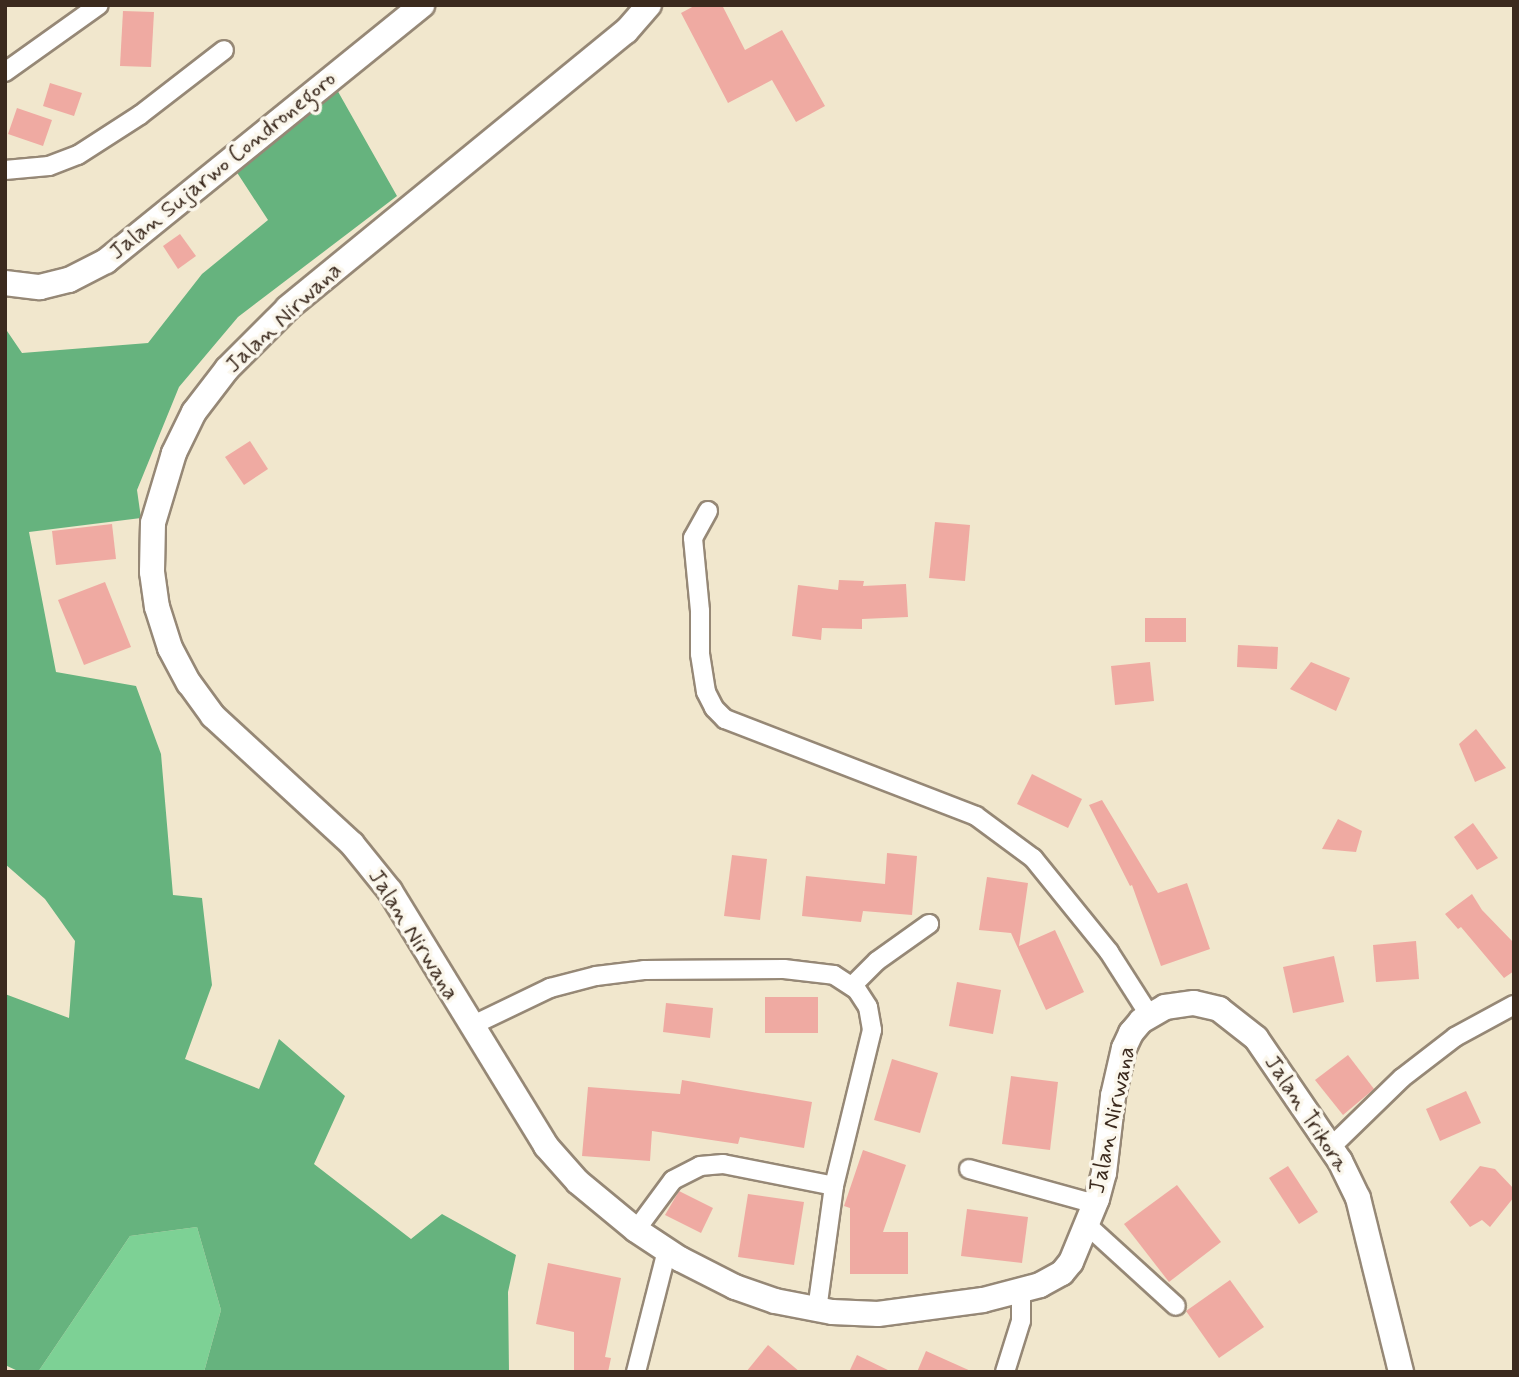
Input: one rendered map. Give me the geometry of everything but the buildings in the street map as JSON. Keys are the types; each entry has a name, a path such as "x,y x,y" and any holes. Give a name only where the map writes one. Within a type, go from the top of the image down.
{"street":[{"path":"5,72 99,5"},
{"name":"Jalan Sujarwo Condronegoro","path":"5,283 40,287 69,280 106,261 422,5"},
{"name":"Jalan Nirwana","path":"649,5 626,31 288,308 227,369 194,412 174,453 153,523 152,572 157,607 170,648 188,683 213,716 352,844 390,891 546,1146 578,1182 636,1230 735,1287 817,1310 878,1314 982,1300 1040,1285 1062,1273 1071,1262 1104,1173 1113,1096 1124,1048 1131,1033 1157,1011"},
{"path":"5,170 49,166 78,155 140,115 224,50"},
{"path":"708,511 693,538 700,611 700,654 706,692 715,708 725,719 976,816 1033,858 1157,1011"},
{"path":"852,986 877,961 929,925"},
{"path":"471,1027 550,988 596,976 644,970 784,969 834,975 852,986 868,1007 872,1030 834,1186 817,1310"},
{"name":"Jalan Trikora","path":"1157,1011 1194,1003 1219,1009 1236,1020 1256,1038 1331,1147 1358,1198 1401,1372"},
{"path":"1331,1147 1412,1069 1455,1037 1514,1005"},
{"path":"636,1230 673,1180 700,1166 723,1164 834,1186"},
{"path":"969,1169 1091,1214 1176,1306"},
{"path":"636,1372 667,1250"},
{"path":"1005,1372 1021,1321 1021,1289"}],"green space":[{"path":"336,88 397,196 238,317 179,387 137,490 141,518 29,532 56,672 136,686 161,754 173,895 202,898 212,985 185,1059 259,1089 279,1039 345,1096 314,1164 411,1239 442,1214 516,1255 508,1292 509,1372 204,1372 221,1310 197,1227 130,1236 38,1372 20,1372 5,1365 5,994 69,1018 75,941 45,899 5,864 5,328 22,353 148,343 202,274 268,220 236,171"},
{"path":"197,1227 221,1310 204,1372 38,1372 130,1236"}]}
